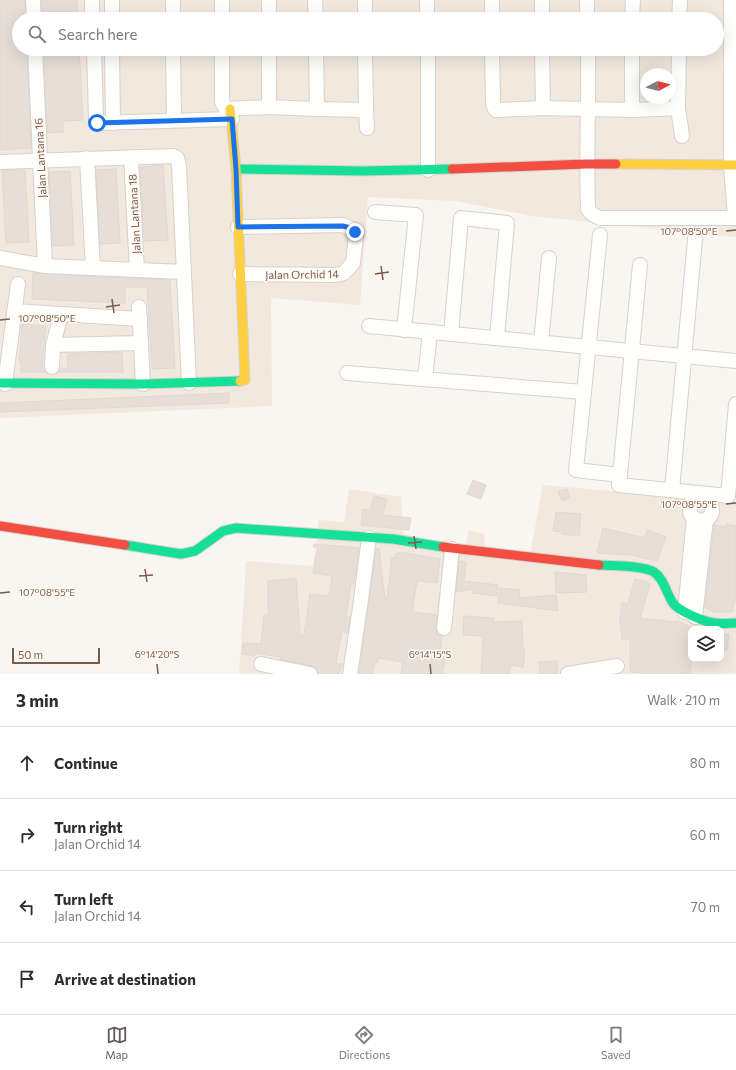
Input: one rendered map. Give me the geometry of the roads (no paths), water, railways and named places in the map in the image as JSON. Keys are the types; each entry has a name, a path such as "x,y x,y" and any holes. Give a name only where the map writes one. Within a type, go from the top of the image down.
{"street":[{"path":"33,0 34,12"},
{"path":"92,0 92,12"},
{"path":"112,0 112,12"},
{"path":"173,0 173,12"},
{"path":"222,0 222,12"},
{"path":"269,12 270,0"},
{"path":"315,0 316,12"},
{"path":"365,0 365,12"},
{"path":"427,0 427,12"},
{"path":"492,0 492,12"},
{"path":"542,0 542,12"},
{"path":"587,0 587,12"},
{"path":"632,12 633,0"},
{"path":"680,0 680,12"},
{"path":"588,56 589,110 586,164 588,209 594,216 600,218 735,218 731,0"},
{"name":"Jalan Lantana 16","path":"35,56 45,266"},
{"path":"94,56 96,121 99,124 174,120 231,114 269,107 366,110"},
{"path":"112,56 113,123"},
{"path":"173,56 174,120"},
{"path":"18,284 3,384 143,384 245,380 236,169 231,114 222,102 222,56"},
{"path":"269,56 269,107"},
{"path":"316,56 318,109"},
{"path":"365,56 367,128"},
{"path":"428,56 428,170"},
{"path":"492,56 494,107 496,110 543,108 632,110 678,108"},
{"path":"542,56 543,108"},
{"path":"632,56 632,110"},
{"path":"679,56 678,108 682,136"},
{"path":"0,162 173,156 177,158 189,383"},
{"name":"Jalan Lantana 18","path":"131,157 137,270"},
{"path":"87,158 93,268"},
{"path":"236,169 363,171 586,164 733,165"},
{"path":"375,212 416,215 404,330"},
{"path":"451,334 461,218 507,223 497,338"},
{"name":"Jalan Orchid 14","path":"238,227 343,226 350,228 356,236 353,263 344,273 336,275 240,274"},
{"path":"600,236 576,470 620,475"},
{"path":"672,490 695,239"},
{"path":"0,258 45,266 184,272"},
{"path":"541,342 549,258"},
{"path":"640,265 620,485 672,490 693,496 713,499 728,496 736,404"},
{"path":"14,312 61,315 139,313 143,384"},
{"path":"52,367 53,345 61,315"},
{"path":"369,326 736,361"},
{"path":"426,379 430,332"},
{"path":"53,345 141,343"},
{"path":"347,373 584,392"},
{"path":"693,496 690,511 700,519"},
{"path":"700,519 711,512 713,499"},
{"path":"690,614 700,519"},
{"path":"0,526 181,554 190,553 202,548 215,536 224,531 236,528 321,533 393,540 452,549 567,562 640,568 652,571 660,577 673,604 678,608 713,623 736,623"},
{"path":"350,674 369,538"},
{"path":"444,628 452,549"},
{"path":"261,664 310,674"},
{"path":"568,674 618,666"}]}
